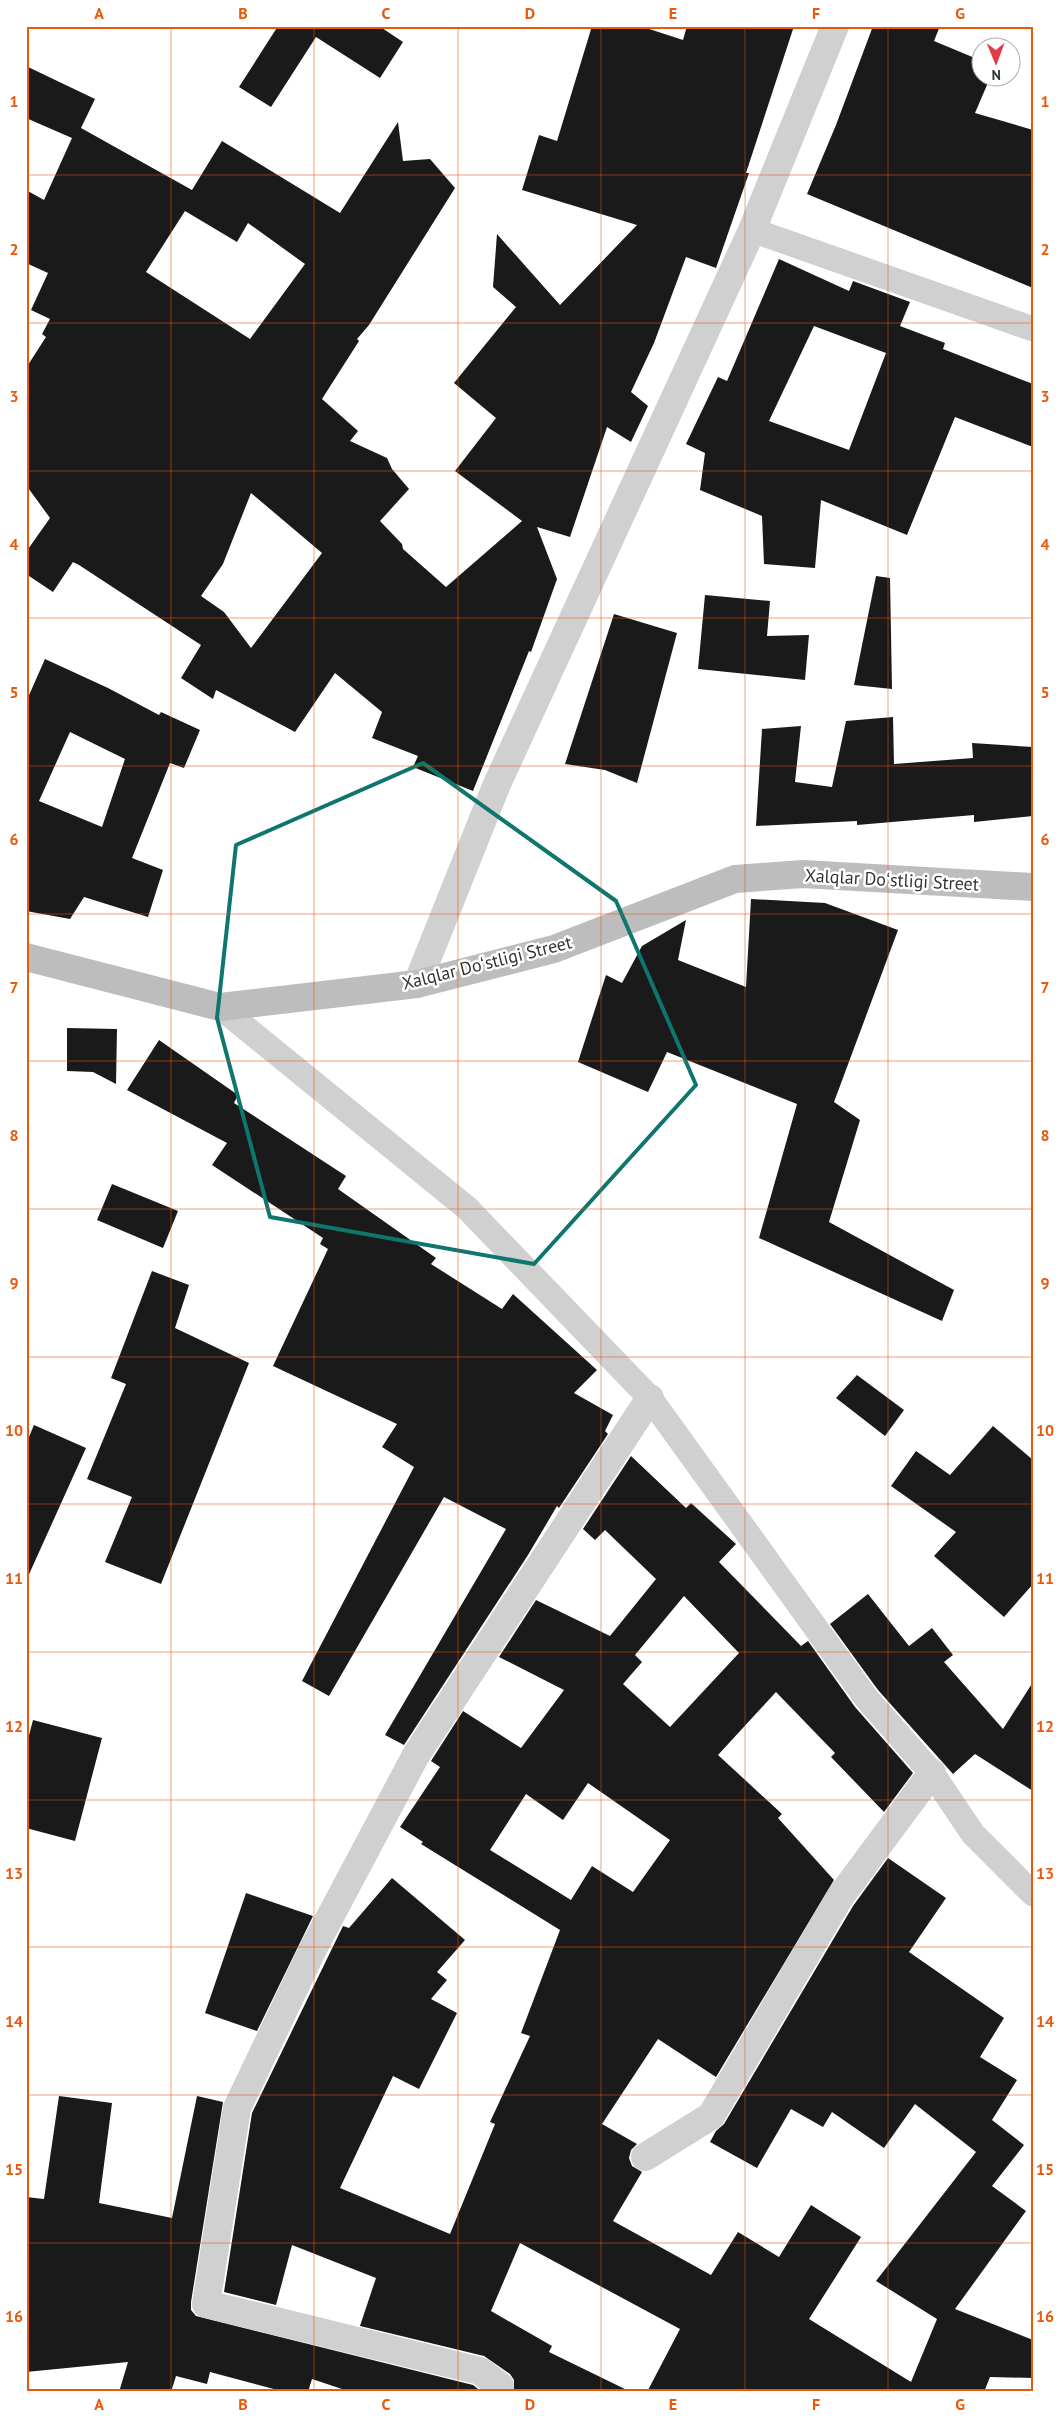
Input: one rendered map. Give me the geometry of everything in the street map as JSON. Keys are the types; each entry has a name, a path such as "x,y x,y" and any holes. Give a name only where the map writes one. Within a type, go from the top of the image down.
{"main road":[{"name":"Xalqlar Doʻstligi Street","path":"26,957 220,1006 417,984 554,949 735,879 804,874 1033,886"}],"street":[{"path":"417,984 497,784 752,230 835,26"},
{"path":"500,2386 480,2371 206,2304 237,2108 313,1949 416,1755 650,1398"},
{"path":"645,2157 710,2116 840,1897 932,1774"}],"lane":[{"path":"752,230 1033,329"},
{"path":"220,1006 466,1208 650,1398 867,1699 932,1774 973,1834 1033,1894"}],"highlighted area":[{"path":"423,763 616,901 696,1085 534,1264 270,1217 217,1018 236,845"}],"building":[{"path":"278,26 379,26 403,42 380,78 316,37 271,107 239,87"},
{"path":"592,26 640,26 683,40 687,26 794,26 746,173 749,173 716,268 686,257 654,343 631,392 648,406 631,442 607,427 570,537 537,527 557,579 531,652 529,651 473,791 413,767 418,756 372,738 382,712 335,673 295,732 216,690 213,699 181,678 201,645 79,565 73,562 53,592 26,574 26,552 50,518 26,485 26,368 46,337 42,334 50,319 31,310 48,273 26,263 26,190 44,200 72,138 26,118 26,66 95,99 81,128 192,190 222,141 340,213 398,122 403,161 430,159 455,188 369,325 357,339 359,341 322,399 358,431 350,441 387,458 392,469 409,489 380,521 402,544 403,549 446,587 522,521 455,471 496,418 454,383 516,307 493,287 497,234 560,305 637,225 522,190 539,135 557,141","holes":["185,211 237,242 248,223 305,264 250,339 146,272","251,493 322,553 251,648 224,612 201,596 223,564"]},
{"path":"873,26 940,26 934,41 972,57 972,88 986,88 975,113 1033,130 1033,288 807,194 836,125"},
{"path":"779,259 849,291 853,281 910,302 900,326 945,343 943,349 1033,384 1033,447 955,417 907,535 821,500 815,568 764,564 762,516 700,490 705,453 686,444 718,377 727,381","holes":["814,326 886,353 849,450 769,421"]},
{"path":"876,576 890,578 892,689 854,685"},
{"path":"705,595 770,601 767,636 809,635 805,680 698,669"},
{"path":"614,614 677,633 637,783 605,770 565,764"},
{"path":"45,659 108,688 159,715 161,712 200,730 184,768 170,763 132,858 163,870 148,917 84,897 70,919 26,911 26,702","holes":["70,732 125,759 102,827 39,801"]},
{"path":"893,717 894,764 973,758 972,743 1033,747 1033,816 974,822 974,815 857,825 857,821 756,826 762,729 801,726 795,782 832,787 846,721"},
{"path":"751,899 825,903 898,930 834,1102 860,1120 829,1222 954,1290 942,1321 759,1238 797,1104 667,1052 648,1092 578,1062 606,975 622,983 642,946 686,920 678,960 746,987"},
{"path":"67,1028 117,1029 116,1084 93,1072 67,1071"},
{"path":"159,1040 238,1095 234,1103 346,1176 338,1189 436,1258 431,1264 502,1309 513,1294 597,1370 574,1393 613,1415 605,1431 608,1434 559,1508 557,1506 528,1555 404,1745 385,1735 506,1529 444,1497 329,1696 302,1681 414,1467 382,1447 397,1424 273,1366 328,1249 320,1244 323,1238 212,1165 227,1143 127,1090"},
{"path":"112,1184 178,1211 163,1248 97,1220"},
{"path":"152,1271 189,1285 175,1328 249,1363 161,1584 105,1562 132,1497 87,1479 126,1384 111,1378"},
{"path":"857,1375 904,1410 885,1436 836,1398"},
{"path":"34,1425 86,1448 26,1581 26,1444"},
{"path":"993,1426 1033,1460 1033,1584 1004,1617 934,1556 956,1532 891,1486 916,1451 950,1475"},
{"path":"631,1456 686,1508 691,1503 736,1544 719,1562 801,1646 808,1641 855,1707 913,1773 884,1812 831,1757 835,1753 776,1692 718,1755 782,1814 778,1818 834,1880 716,2077 658,2039 602,2124 637,2144 631,2150 629,2158 632,2166 642,2172 613,2221 711,2275 738,2232 779,2257 811,2205 861,2237 809,2319 911,2382 937,2319 876,2281 976,2152 915,2104 884,2148 832,2112 823,2127 791,2109 757,2168 710,2142 716,2131 724,2124 853,1906 888,1858 946,1898 909,1952 1004,2018 980,2057 1017,2080 992,2120 1024,2145 992,2186 1026,2211 955,2309 1033,2340 1033,2378 990,2377 984,2392 647,2392 680,2329 520,2243 491,2311 552,2346 549,2352 631,2392 514,2392 514,2380 510,2374 484,2356 360,2326 376,2278 292,2245 276,2305 224,2292 252,2113 343,1926 349,1928 392,1878 465,1940 437,1972 447,1980 431,1999 457,2013 419,2089 393,2076 340,2188 450,2234 495,2124 490,2122 530,2036 521,2033 560,1930 421,1844 423,1842 400,1827 440,1767 431,1761 463,1711 521,1748 564,1690 499,1657 536,1600 610,1636 656,1579 605,1530 595,1540 583,1529","holes":["684,1596 739,1653 670,1727 623,1684 642,1662 635,1655","588,1783 670,1840 633,1892 592,1866 571,1900 490,1850 526,1794 563,1820"]},
{"path":"868,1594 909,1646 932,1628 953,1655 944,1662 1003,1729 1033,1682 1033,1791 975,1754 953,1774 878,1690 830,1624"},
{"path":"33,1720 102,1738 75,1841 26,1828 26,1747"},
{"path":"246,1893 313,1916 257,2031 205,2013"},
{"path":"59,2096 112,2103 99,2203 172,2218 197,2096 223,2102 191,2302 191,2310 196,2316 473,2385 482,2392 351,2392 312,2379 308,2392 285,2392 210,2372 207,2384 176,2376 171,2392 119,2392 128,2362 26,2372 26,2197 44,2199"}]}
